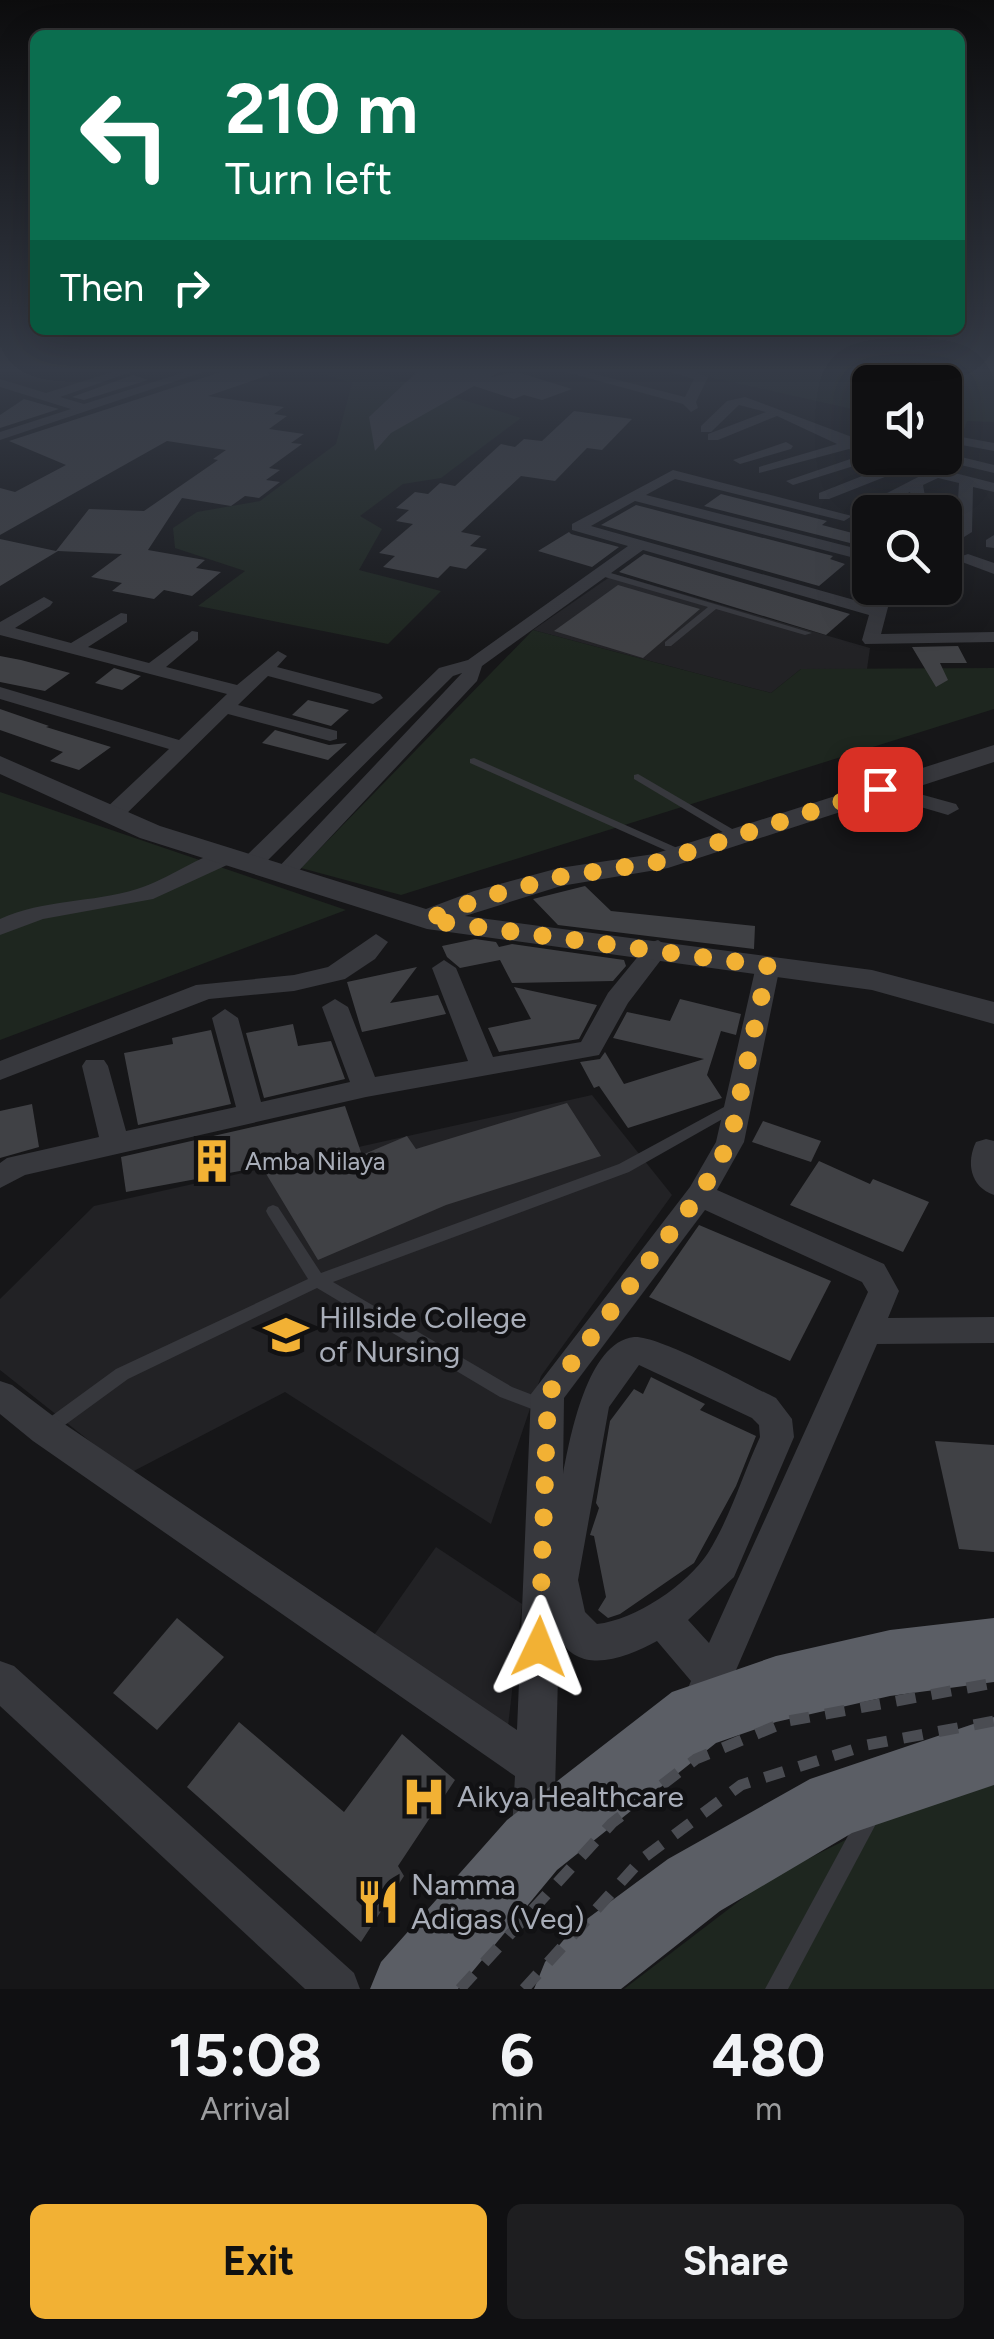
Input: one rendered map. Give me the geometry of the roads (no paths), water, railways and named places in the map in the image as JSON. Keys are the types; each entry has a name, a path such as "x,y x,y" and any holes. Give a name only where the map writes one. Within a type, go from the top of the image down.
{"highway":[{"path":"408,1989 532,1845 704,1696 776,1688 890,1663 994,1650"},
{"path":"572,1989 599,1957 694,1885 835,1804 994,1750"}],"street":[{"path":"764,470 782,465"},
{"path":"793,482 842,465"},
{"path":"844,516 673,474 578,527 878,612"},
{"path":"824,496 876,475"},
{"path":"896,495 934,475"},
{"path":"940,475 994,488"},
{"path":"964,532 966,482"},
{"path":"916,485 918,495"},
{"path":"634,496 852,552"},
{"path":"0,928 27,914 117,902 179,884 242,859 446,672 474,664 641,544"},
{"path":"968,559 994,568"},
{"path":"0,630 44,602"},
{"path":"880,605 870,640 994,637"},
{"path":"73,649 121,618"},
{"path":"0,630 238,691"},
{"path":"152,669 192,636"},
{"path":"111,816 271,663 373,698"},
{"path":"284,872 470,677 474,664"},
{"path":"0,693 183,747"},
{"path":"223,707 330,734"},
{"path":"426,920 485,897 559,877 646,865 988,758"},
{"path":"0,764 111,816 426,920 658,948 872,980 994,1013"},
{"path":"880,789 948,809"},
{"path":"0,1072 205,992 294,983 336,972 366,954 376,942"},
{"path":"0,1177 17,1166 366,1088 590,1050 617,999 658,948"},
{"path":"532,1845 548,1401 700,1194 730,1142 768,966"},
{"path":"444,968 484,1068"},
{"path":"335,1007 366,1088"},
{"path":"225,1018 251,1114"},
{"path":"95,1066 115,1144"},
{"path":"986,1149 986,1176 994,1184"},
{"path":"700,1194 873,1273 884,1291 704,1696"},
{"path":"866,1332 994,1330"},
{"path":"634,1351 650,1352 764,1408 775,1419 777,1437 722,1566 696,1594 607,1645 592,1644 579,1635 563,1607 560,1580 593,1404 622,1359 634,1351"},
{"path":"0,1395 45,1430 535,1766"},
{"path":"548,1401 593,1404"},
{"path":"662,1616 704,1696"},
{"path":"0,1680 338,1989"}],"lane":[{"path":"601,574 808,632"},
{"path":"668,644 714,606"},
{"path":"474,761 680,853"},
{"path":"638,777 735,836"},
{"path":"45,1430 122,1374 318,1281 624,1168 706,1119 740,1104"},
{"path":"273,1212 318,1281 506,1392 548,1401"},
{"path":"776,1989 885,1787"}],"railway":[{"path":"460,1989 612,1823 696,1759 788,1721 994,1683"},
{"path":"524,1989 642,1859 741,1785 867,1745 994,1721"}],"place":[{"name":"Amba Nilaya","path":"212,1161"},
{"name":"Hillside College of Nursing","path":"286,1335"},
{"name":"Aikya Healthcare","path":"424,1797"},
{"name":"Namma Adigas (Veg)","path":"378,1902"}]}
